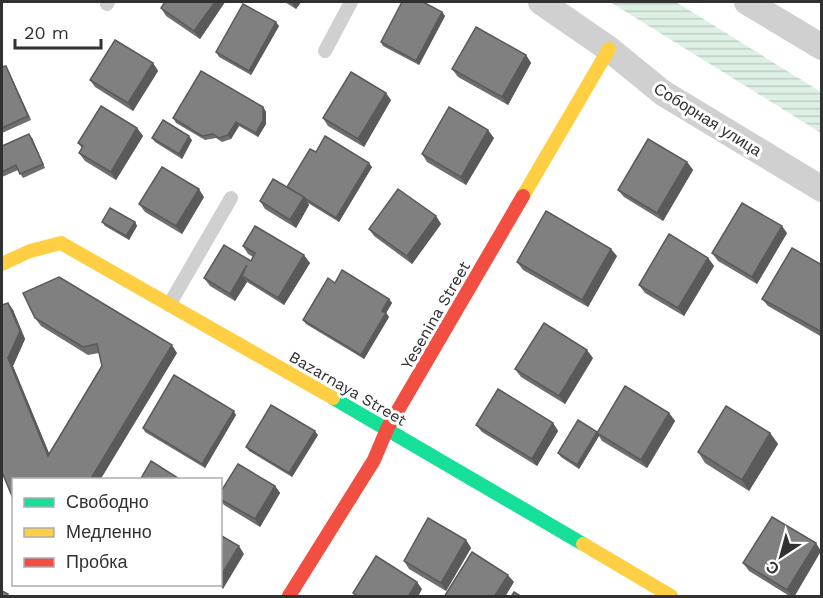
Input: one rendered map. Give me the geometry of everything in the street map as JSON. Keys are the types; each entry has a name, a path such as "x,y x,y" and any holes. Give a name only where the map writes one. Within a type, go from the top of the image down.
{"street":[{"name":"Соборная улица","path":"541,2 609,49 663,93 822,189"},
{"path":"747,2 822,47"},
{"name":"Yesenina Street","path":"289,597 374,460 387,429 609,49"},
{"name":"Bazarnaya Street","path":"2,264 30,251 61,243 387,429 672,597"}],"lane":[{"path":"324,51 351,2"},
{"path":"169,305 231,198"}],"shaded area":[{"path":"610,2 676,2 821,92 821,133"}],"building":[{"path":"165,2 215,2 194,31 161,8"},
{"path":"402,2 423,2 442,12 416,61 381,42"},
{"path":"243,4 276,22 249,71 216,52"},
{"path":"476,27 526,55 502,97 452,69"},
{"path":"115,40 153,63 128,103 90,80"},
{"path":"6,66 28,116 2,128 2,67"},
{"path":"201,71 263,107 263,120 256,133 236,122 228,135 219,138 213,134 202,136 173,118"},
{"path":"351,72 386,93 358,139 323,118"},
{"path":"101,106 137,128 111,172 79,153 83,146 78,143"},
{"path":"449,107 488,130 461,177 422,154"},
{"path":"163,120 189,136 179,154 152,138"},
{"path":"29,134 43,164 20,174 16,165 2,172 2,146"},
{"path":"325,136 369,163 336,218 287,187 310,149 316,152"},
{"path":"648,139 687,162 657,213 618,190"},
{"path":"162,167 199,189 176,226 139,204"},
{"path":"273,179 304,197 290,220 260,201"},
{"path":"398,189 436,216 407,256 369,229"},
{"path":"742,203 782,226 752,277 712,253"},
{"path":"110,208 135,222 126,236 102,222"},
{"path":"546,211 611,249 582,300 517,262"},
{"path":"255,226 304,255 278,298 242,276 247,265 230,294 204,278 224,245 251,261 255,253 243,246"},
{"path":"669,234 708,258 678,308 639,285"},
{"path":"792,248 822,265 822,332 762,299"},
{"path":"342,270 389,299 382,311 386,313 361,355 303,320 328,278 335,283"},
{"path":"59,277 172,345 91,478 12,478 12,496 2,472 2,305 8,303 20,331 8,358 48,456 102,366 97,344 83,347 35,318 23,293"},
{"path":"544,323 587,350 559,396 515,369"},
{"path":"174,375 234,411 202,464 143,428"},
{"path":"625,386 669,413 641,460 597,433"},
{"path":"498,389 553,423 532,459 476,425"},
{"path":"271,405 315,431 289,473 246,447"},
{"path":"726,406 770,433 742,480 698,452"},
{"path":"578,420 597,432 577,465 558,453"},
{"path":"151,461 178,478 141,478"},
{"path":"238,464 275,486 255,519 222,500 222,490"},
{"path":"772,517 816,543 787,590 743,563"},
{"path":"428,518 466,540 441,583 404,561"},
{"path":"222,536 239,546 222,574"},
{"path":"472,552 508,575 494,597 444,597"},
{"path":"376,556 417,582 408,597 359,597 353,593"},
{"path":"2,591 8,594 6,597 2,597"},
{"path":"514,592 522,597 511,597"}],"traffic: fast":[{"path":"333,398 583,544"}],"traffic: slow":[{"path":"523,196 609,49"},
{"path":"2,264 30,251 61,243 333,398"},
{"path":"583,544 671,596"}],"traffic: jam":[{"path":"289,596 374,460 387,429 523,196"}]}
